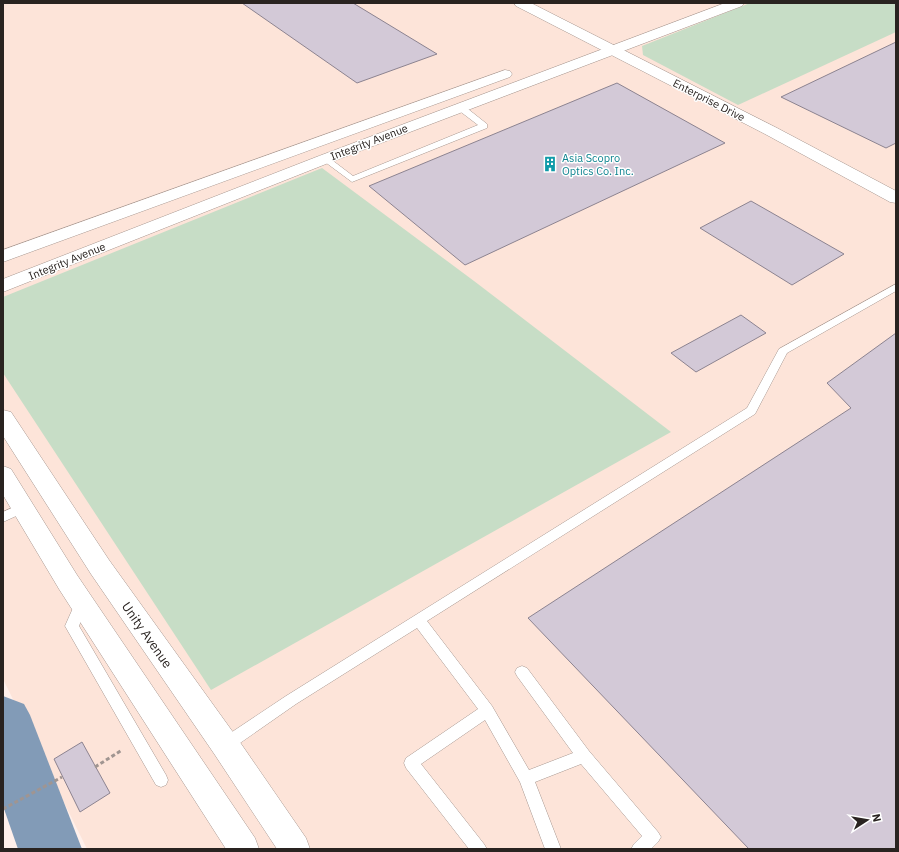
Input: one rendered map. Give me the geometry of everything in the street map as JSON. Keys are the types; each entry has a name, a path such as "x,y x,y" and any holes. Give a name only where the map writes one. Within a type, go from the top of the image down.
{"street":[{"name":"Enterprise Drive","path":"521,3 771,131 896,198"},
{"path":"543,60 700,3"},
{"name":"Integrity Avenue","path":"3,286 325,159 737,3"},
{"name":"Integrity Avenue","path":"3,256 521,69"},
{"name":"Unity Avenue","path":"3,418 100,567 225,745 295,849"},
{"path":"3,476 13,512 82,602 244,849"}],"lane":[{"path":"325,159 352,179 484,126 460,108"},
{"path":"225,745 291,700 751,412 783,351 896,287"},
{"path":"82,602 72,626 160,780"},
{"path":"419,620 458,674 487,710 526,778 553,849"},
{"path":"522,672 584,756 653,837 639,849"},
{"path":"479,849 411,763 487,710"},
{"path":"526,778 584,756"}],"path":[{"path":"95,767 138,740"},
{"path":"3,809 62,777"}],"shaded area":[{"path":"3,3 896,3 896,849 87,849 3,679"}],"green space":[{"path":"750,3 896,3 896,32 738,105 643,55 642,46"},
{"path":"322,168 474,281 671,432 211,690 3,373 3,297"}],"building":[{"path":"242,3 353,3 437,54 357,83"},
{"path":"896,42 896,143 886,148 781,97"},
{"name":"Asia Scopro Optics Co. Inc.","path":"617,83 725,143 465,265 369,186"},
{"path":"751,201 844,254 792,285 700,228"},
{"path":"741,315 766,333 696,372 671,353"},
{"path":"896,333 896,849 749,849 528,618 851,408 827,383"},
{"path":"82,742 110,793 80,812 54,759"}],"waterway":[{"path":"3,723 9,735 50,849"}],"place":[{"name":"Asia Scopro Optics Co. Inc.","path":"550,164"}]}
